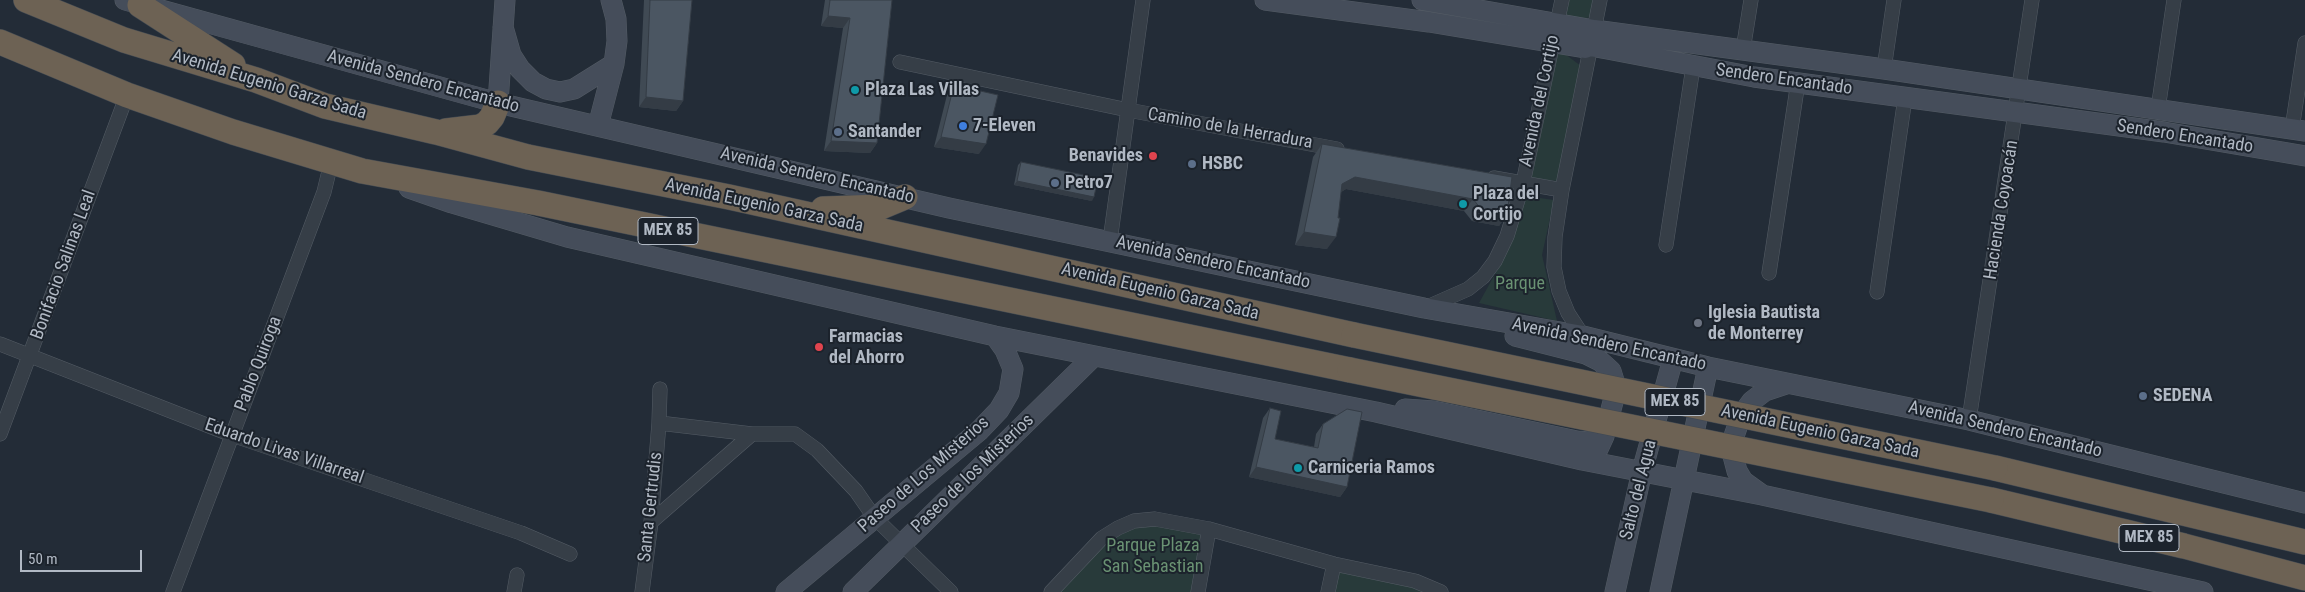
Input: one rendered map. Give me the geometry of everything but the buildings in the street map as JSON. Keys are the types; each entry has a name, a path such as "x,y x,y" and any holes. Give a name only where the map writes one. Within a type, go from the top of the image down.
{"highway":[{"name":"Avenida Eugenio Garza Sada","path":"26,0 124,40 256,80 325,106 436,132 528,157 767,206 1354,335 1995,468 2305,542"},
{"path":"133,2 256,80"},
{"name":"Avenida Eugenio Garza Sada","path":"0,42 127,95 362,172 538,203 1991,500 2184,546 2305,578"},
{"path":"436,132 480,127 492,117 498,103"},
{"path":"767,206 815,209 882,207 906,196"}],"street":[{"path":"498,103 505,0"},
{"path":"598,126 614,64 617,41 616,19 612,0"},
{"path":"1110,241 1143,0"},
{"name":"Sendero Encantado","path":"1265,0 1429,22 1585,48 1592,38"},
{"name":"Sendero Encantado","path":"1427,0 1556,23 1592,38 1693,67 1905,98 2164,132 2305,156"},
{"name":"Avenida del Cortijo","path":"1424,308 1468,289 1489,269 1508,236 1523,183 1562,0"},
{"path":"1583,336 1568,313 1559,291 1554,267 1555,237 1562,190 1600,0"},
{"path":"1743,50 1751,0"},
{"path":"1884,69 1894,0"},
{"name":"Hacienda Coyoacán","path":"1969,420 2032,0"},
{"path":"2158,109 2174,0"},
{"name":"Avenida Sendero Encantado","path":"133,2 498,103 1054,231 1110,241 1424,308 1583,336 1786,384 1969,420 2305,503"},
{"path":"503,26 511,55 520,69 533,82 546,89 560,92 574,89 614,64"},
{"name":"Sendero Encantado","path":"1592,38 1743,50 2299,130"},
{"path":"2299,130 2305,43"},
{"name":"Camino de la Herradura","path":"900,62 1128,110 1350,151"},
{"path":"1666,245 1693,67"},
{"path":"1770,273 1798,82"},
{"name":"Bonifacio Salinas Leal","path":"0,434 127,95"},
{"path":"1877,292 1905,98"},
{"name":"Pablo Quiroga","path":"173,592 324,192 331,163"},
{"name":"Avenida Eugenio Garza Sada","path":"362,172 452,203 567,237 995,336 1376,412 1582,460 1684,481 1762,494 2203,592"},
{"path":"1485,176 1562,190"},
{"path":"1424,308 1479,326 1586,354 1600,361 1611,371 1615,384 1611,413 1604,436 1598,449 1582,460"},
{"name":"Paseo de Los Misterios","path":"786,592 822,564 874,517 979,431 999,410 1009,393 1013,369 1005,350 995,336"},
{"name":"Eduardo Livas Villarreal","path":"0,344 232,435 521,533 570,554"},
{"name":"Paseo de los Misterios","path":"853,592 1093,357"},
{"name":"Salto del Agua","path":"1614,592 1642,471 1674,359"},
{"path":"1660,592 1708,367"},
{"path":"1762,494 1743,481 1737,471 1732,452 1734,436 1741,416 1752,401 1766,392 1786,384"},
{"name":"Santa Gertrudis","path":"642,592 651,522 660,390"},
{"path":"1376,412 1416,409 1434,411 1583,442 1595,441 1604,436"},
{"path":"659,423 752,434 795,434 817,450 835,468 856,491 874,517 950,592"},
{"path":"651,522 752,434"},
{"path":"1052,592 1102,538 1134,521 1164,520 1209,529 1334,564 1415,581 1441,592"},
{"path":"1198,592 1209,529"},
{"path":"1328,592 1334,564"},
{"path":"514,592 517,575"}],"green space":[{"path":"1567,0 1593,0 1590,17 1582,19 1563,16"},
{"path":"1557,48 1581,66 1557,181 1529,178"},
{"name":"Parque","path":"1525,196 1554,200 1542,255 1557,321 1479,303 1500,265"},
{"name":"Parque Plaza San Sebastian","path":"1134,521 1209,529 1198,592 1051,592 1102,538"},
{"path":"1334,564 1441,592 1328,592"}],"place":[{"name":"Plaza Las Villas","path":"855,90"},
{"name":"7-Eleven","path":"963,126"},
{"name":"Santander","path":"838,132"},
{"name":"Benavides","path":"1153,156"},
{"name":"HSBC","path":"1192,164"},
{"name":"Petro7","path":"1055,183"},
{"name":"Plaza del Cortijo","path":"1463,204"},
{"name":"Iglesia Bautista de Monterrey","path":"1698,323"},
{"name":"Farmacias del Ahorro","path":"819,347"},
{"name":"SEDENA","path":"2143,396"},
{"name":"Carniceria Ramos","path":"1298,468"}]}
